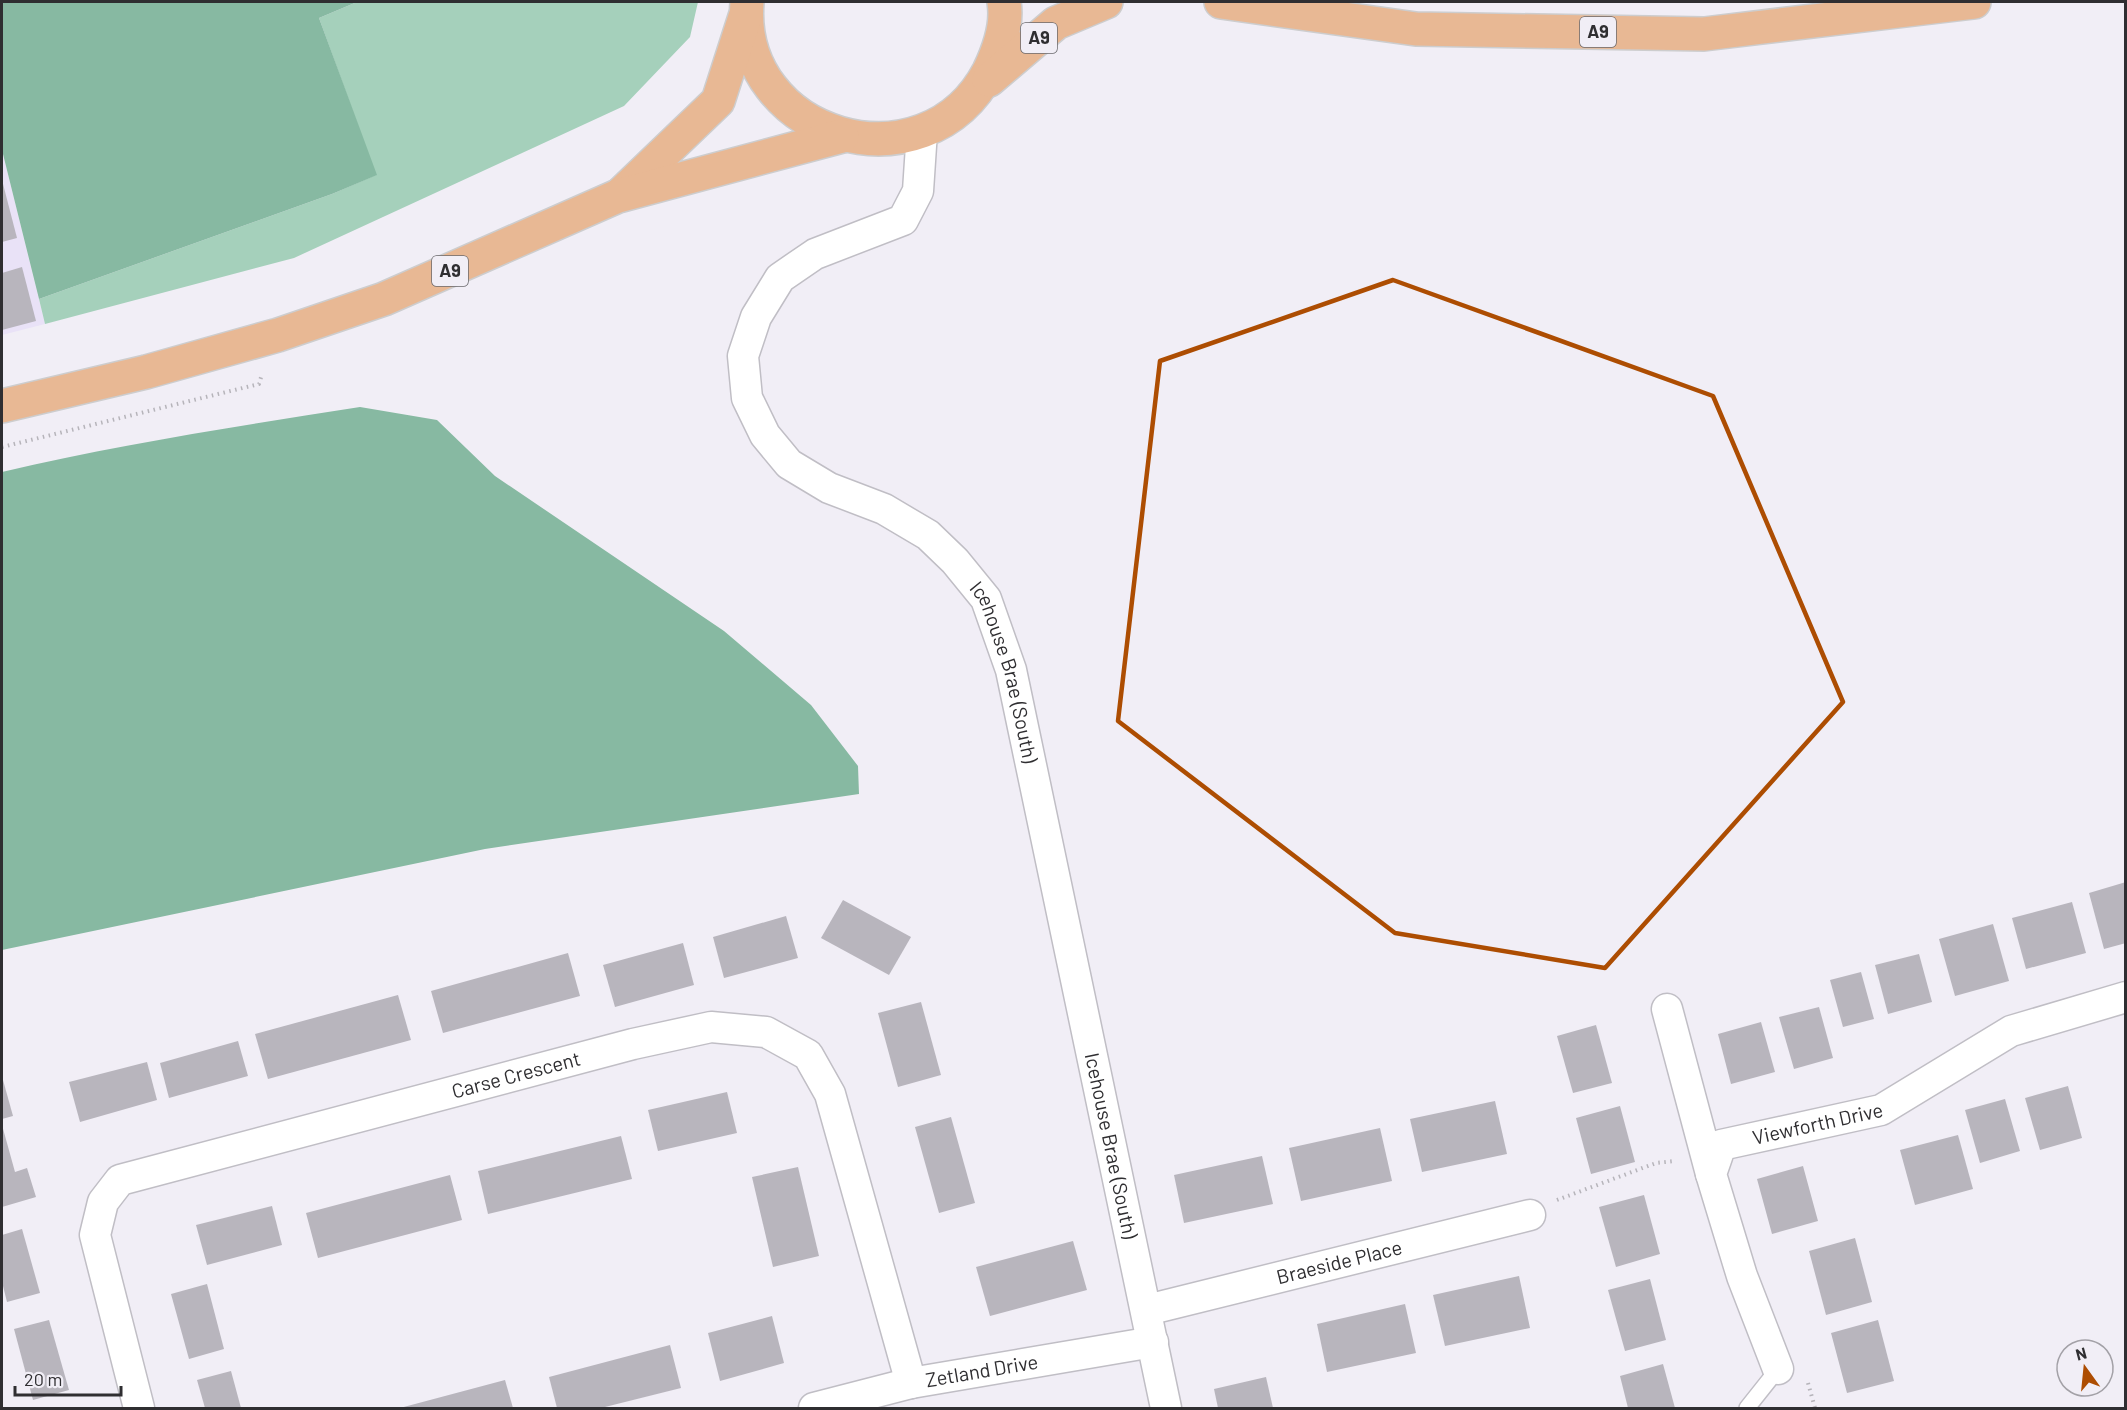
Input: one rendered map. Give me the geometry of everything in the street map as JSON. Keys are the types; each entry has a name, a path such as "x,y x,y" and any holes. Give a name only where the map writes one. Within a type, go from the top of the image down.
{"main road":[{"path":"746,9 754,57 774,92 804,119 842,136 882,140 922,131 954,113 980,88 999,51 1006,11 1004,2"},
{"name":"A9","path":"980,88 1056,23 1106,2"},
{"name":"A9","path":"1221,2 1416,29 1704,34 1974,2"},
{"name":"A9","path":"618,196 718,101 746,9"},
{"name":"A9","path":"2,406 168,366 278,335 384,299 618,196 842,136"}],"street":[{"name":"Icehouse Brae (South)","path":"922,131 918,191 903,220 815,254 780,278 756,317 743,356 747,398 765,435 789,464 830,488 884,509 928,535 955,561 986,599 1011,670 1166,1408"},
{"name":"Viewforth Drive","path":"1709,1165 1722,1145 1881,1110 2011,1031 2126,997"},
{"path":"1667,1009 1742,1276 1778,1369"},
{"name":"Carse Crescent","path":"139,1408 95,1235 103,1203 120,1180 633,1044 711,1027 766,1032 808,1055 830,1094 911,1383"},
{"name":"Braeside Place","path":"1147,1310 1530,1215"},
{"name":"Zetland Drive","path":"814,1408 911,1383 1153,1342"}],"lane":[{"path":"1747,1408 1778,1369"}],"path":[{"path":"1530,1215 1566,1195 1656,1163 1709,1165"}],"highlighted area":[{"path":"1393,280 1713,396 1843,702 1605,968 1395,933 1118,721 1160,361"}],"shaded area":[{"path":"2,150 45,324 2,335"}],"green space":[{"path":"2,2 357,2 319,18 377,175 332,194 39,299 2,150"},
{"path":"357,2 698,2 690,37 624,106 294,258 45,324 39,299 332,194 376,175 319,18"},
{"path":"360,407 437,420 495,476 724,631 811,705 858,766 859,794 485,849 2,950 2,472 135,444"}],"building":[{"path":"2,180 17,238 2,242"},
{"path":"22,267 36,321 2,330 2,273"},
{"path":"2126,882 2126,943 2104,949 2089,893"},
{"path":"843,900 911,937 889,975 821,938"},
{"path":"2072,902 2086,953 2026,969 2012,918"},
{"path":"786,916 798,958 724,978 713,937"},
{"path":"1993,924 2009,981 1955,996 1939,939"},
{"path":"683,943 694,985 615,1007 603,965"},
{"path":"568,953 580,996 443,1033 431,991"},
{"path":"1919,954 1932,1002 1888,1014 1875,965"},
{"path":"1861,972 1874,1019 1843,1027 1830,980"},
{"path":"398,995 411,1040 268,1079 255,1034"},
{"path":"921,1002 941,1075 898,1087 878,1013"},
{"path":"1819,1007 1833,1058 1794,1069 1779,1017"},
{"path":"1761,1022 1775,1072 1731,1084 1718,1034"},
{"path":"1596,1025 1612,1083 1573,1093 1557,1036"},
{"path":"238,1041 248,1076 169,1098 160,1063"},
{"path":"147,1062 157,1100 80,1122 69,1082"},
{"path":"2,1081 13,1116 2,1119"},
{"path":"2068,1086 2082,1138 2040,1150 2025,1098"},
{"path":"727,1092 737,1133 658,1151 648,1110"},
{"path":"2005,1099 2020,1151 1980,1163 1965,1110"},
{"path":"1495,1101 1507,1154 1422,1172 1410,1119"},
{"path":"1620,1106 1635,1162 1591,1174 1576,1118"},
{"path":"951,1117 975,1203 939,1213 915,1127"},
{"path":"2,1125 15,1172 27,1168 36,1197 2,1207"},
{"path":"1380,1128 1392,1181 1301,1201 1289,1148"},
{"path":"1958,1135 1973,1189 1915,1205 1900,1150"},
{"path":"621,1136 632,1179 488,1214 478,1171"},
{"path":"1262,1156 1273,1204 1184,1223 1174,1175"},
{"path":"1803,1166 1818,1221 1772,1234 1757,1179"},
{"path":"798,1167 819,1256 773,1267 752,1177"},
{"path":"450,1175 462,1220 318,1258 306,1213"},
{"path":"1644,1195 1660,1254 1616,1267 1599,1207"},
{"path":"272,1206 282,1245 207,1265 196,1225"},
{"path":"22,1229 40,1293 7,1302 2,1282 2,1235"},
{"path":"1855,1238 1872,1302 1826,1315 1809,1251"},
{"path":"1073,1241 1087,1290 990,1316 976,1267"},
{"path":"1519,1276 1530,1328 1445,1346 1433,1295"},
{"path":"1650,1279 1666,1340 1625,1351 1608,1290"},
{"path":"207,1284 224,1349 189,1359 171,1294"},
{"path":"1405,1304 1416,1353 1327,1372 1317,1324"},
{"path":"772,1316 784,1363 720,1381 708,1333"},
{"path":"49,1320 69,1390 33,1400 14,1329"},
{"path":"1878,1320 1894,1381 1847,1393 1831,1333"},
{"path":"670,1345 681,1388 601,1408 557,1408 549,1377"},
{"path":"1663,1364 1675,1408 1628,1408 1620,1376"},
{"path":"231,1371 241,1408 205,1408 197,1380"},
{"path":"1266,1377 1273,1408 1218,1408 1214,1389"},
{"path":"505,1380 513,1408 400,1408"}]}
